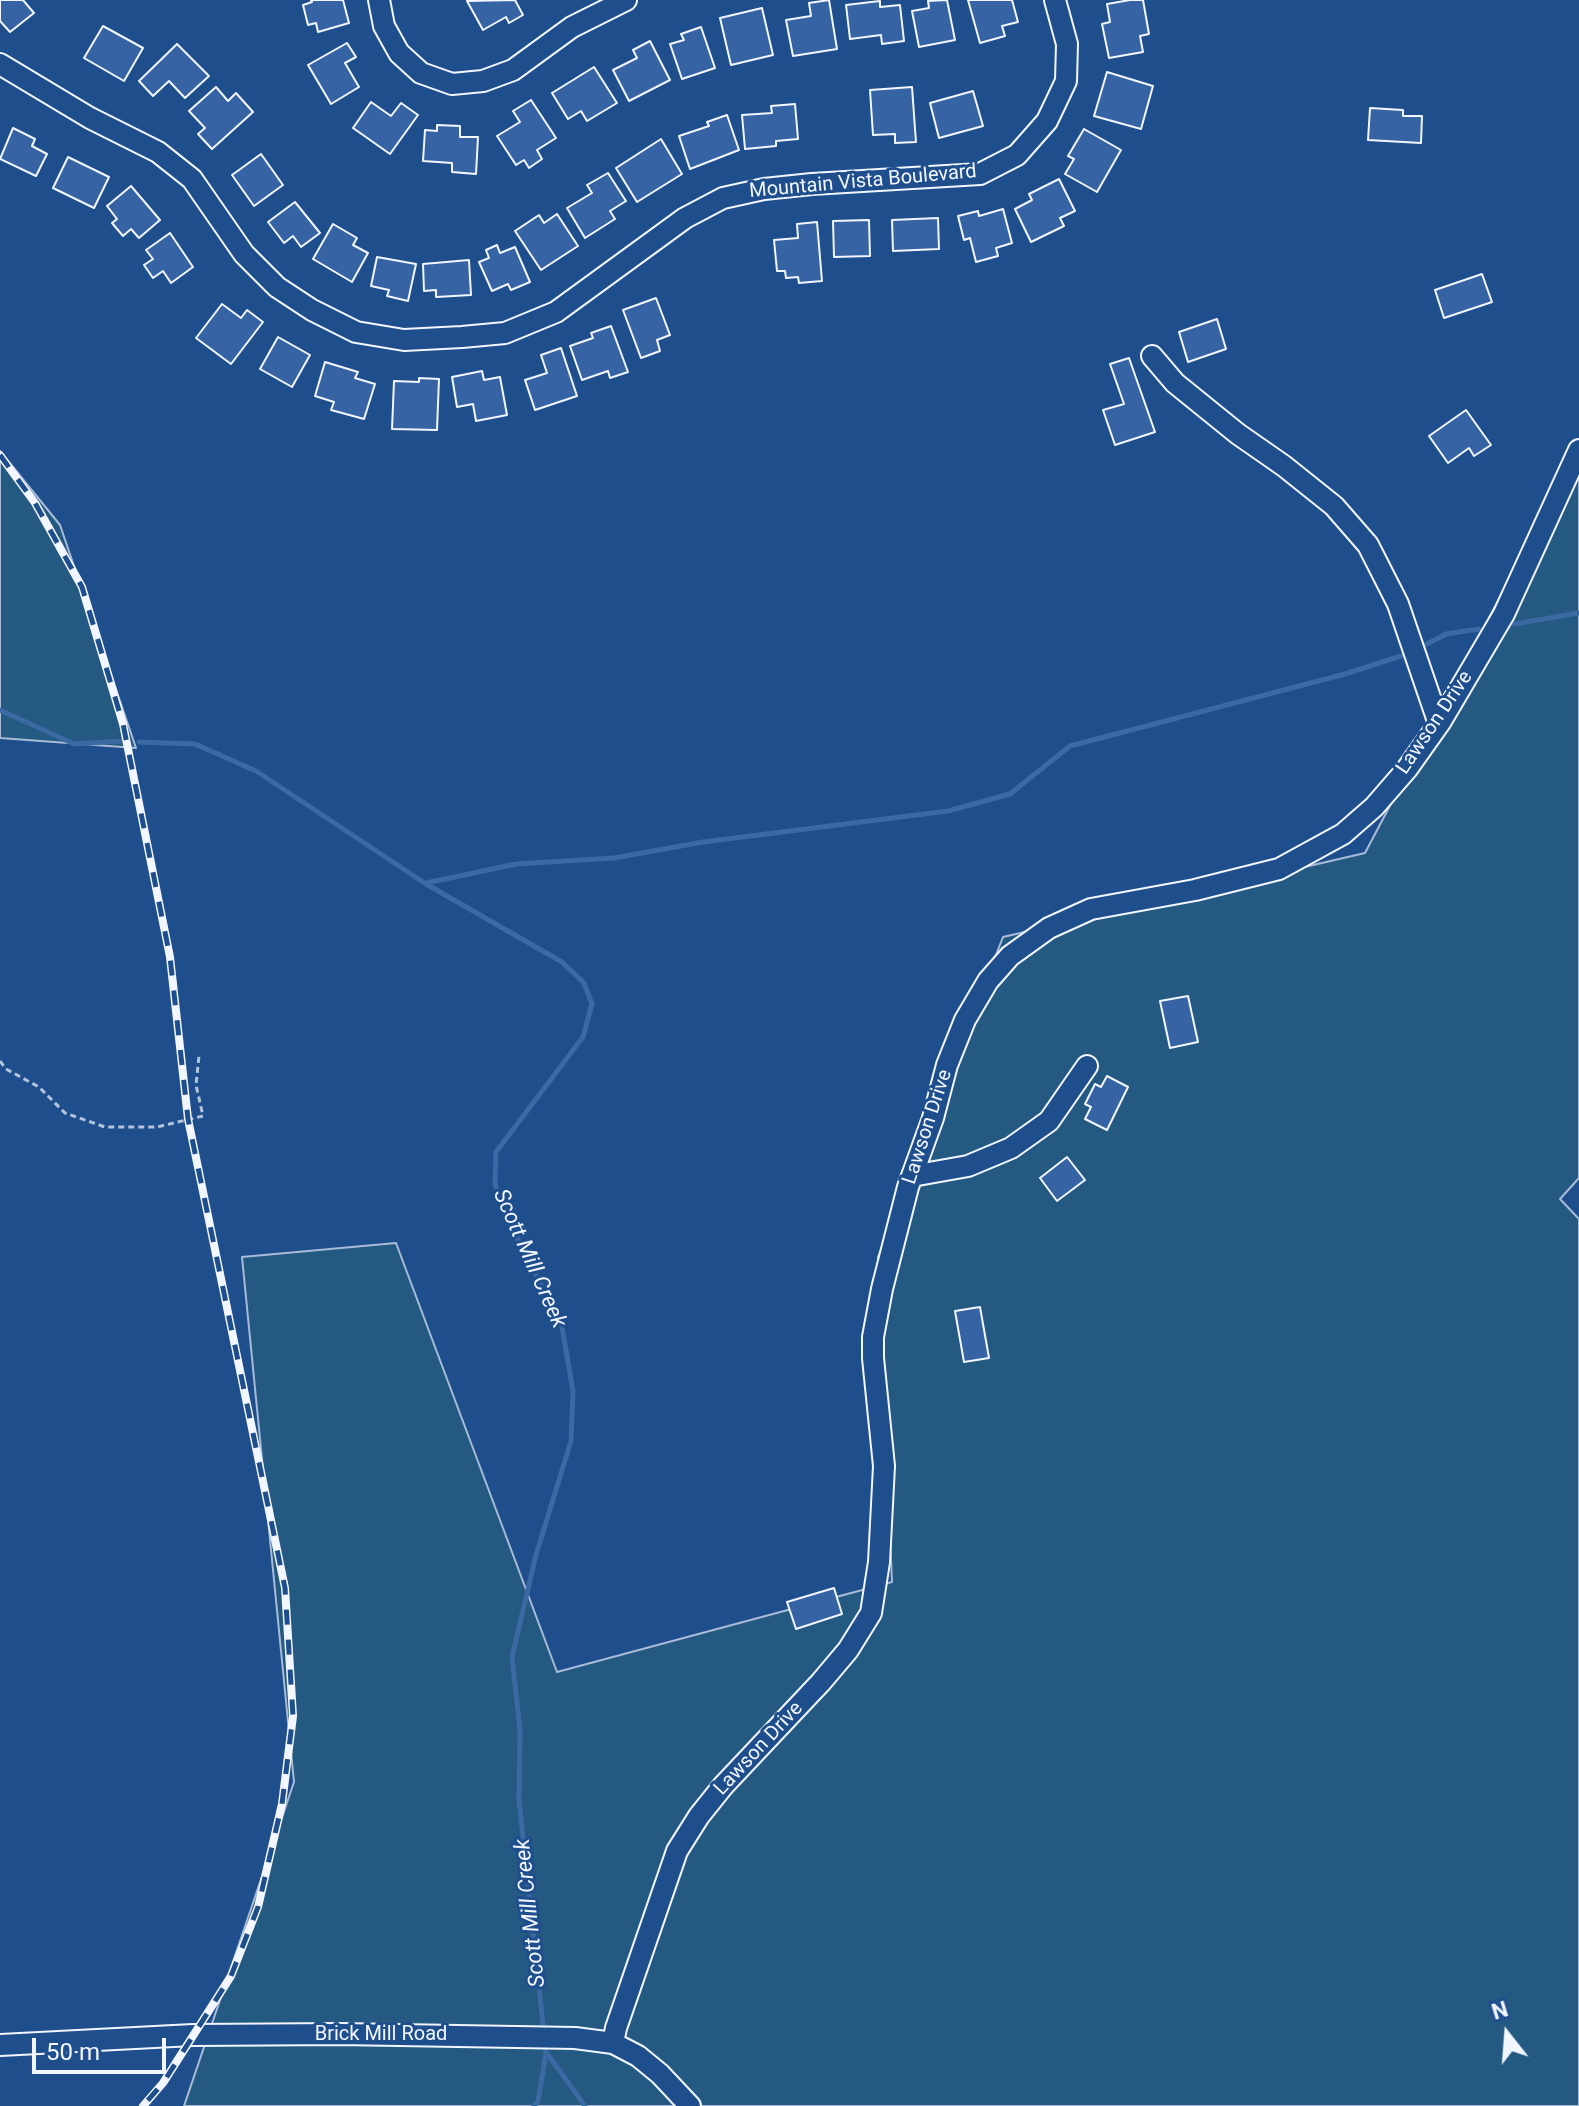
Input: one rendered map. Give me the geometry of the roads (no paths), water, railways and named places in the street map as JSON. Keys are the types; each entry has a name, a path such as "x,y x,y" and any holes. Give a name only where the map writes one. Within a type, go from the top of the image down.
{"street":[{"path":"379,0 384,26 399,53 421,73 452,84 483,81 513,70 572,27 626,0"},
{"name":"Mountain Vista Boulevard","path":"0,64 90,118 158,152 192,179 244,254 277,287 312,310 356,332 404,340 462,337 505,333 556,312 685,218 723,198 764,189 812,184 980,174 1017,155 1047,121 1066,81 1067,44 1055,0"},
{"path":"1152,356 1175,383 1334,506 1368,545 1398,604 1439,724"},
{"name":"Lawson Drive","path":"613,2043 677,1851 723,1786 848,1650 871,1613 879,1562 884,1466 873,1337 891,1243 933,1118 947,1065 965,1020 988,981 1010,956 1049,928 1091,909 1195,890 1279,869 1343,834 1374,807 1407,769 1439,724 1504,614 1579,450"},
{"path":"912,1176 968,1166 1011,1148 1049,1121 1087,1066"},
{"name":"Brick Mill Road","path":"0,2045 193,2035 557,2038 613,2043 638,2056 690,2106"}],"waterway":[{"path":"1514,624 1579,613"},
{"path":"1427,644 1446,634 1479,629"},
{"path":"426,883 516,864 614,858 703,842 948,811 1010,794 1070,746 1345,674 1401,656"},
{"name":"Scott Mill Creek","path":"0,710 74,744 121,741"},
{"name":"Scott Mill Creek","path":"139,742 195,744 256,771 426,884 562,962 584,983 592,1004 583,1037 496,1152 495,1184 505,1214 562,1327 573,1391 571,1441 536,1555 512,1657 520,1731 519,1800 544,2034"},
{"name":"Scott Mill Creek","path":"545,2043 546,2052 585,2106"},
{"path":"534,2106 538,2101 546,2053"}],"railway":[{"path":"0,455 35,503 82,587 123,724 170,957 188,1119 285,1588 293,1716 282,1804 258,1907 231,1976 163,2083 143,2106"}]}
